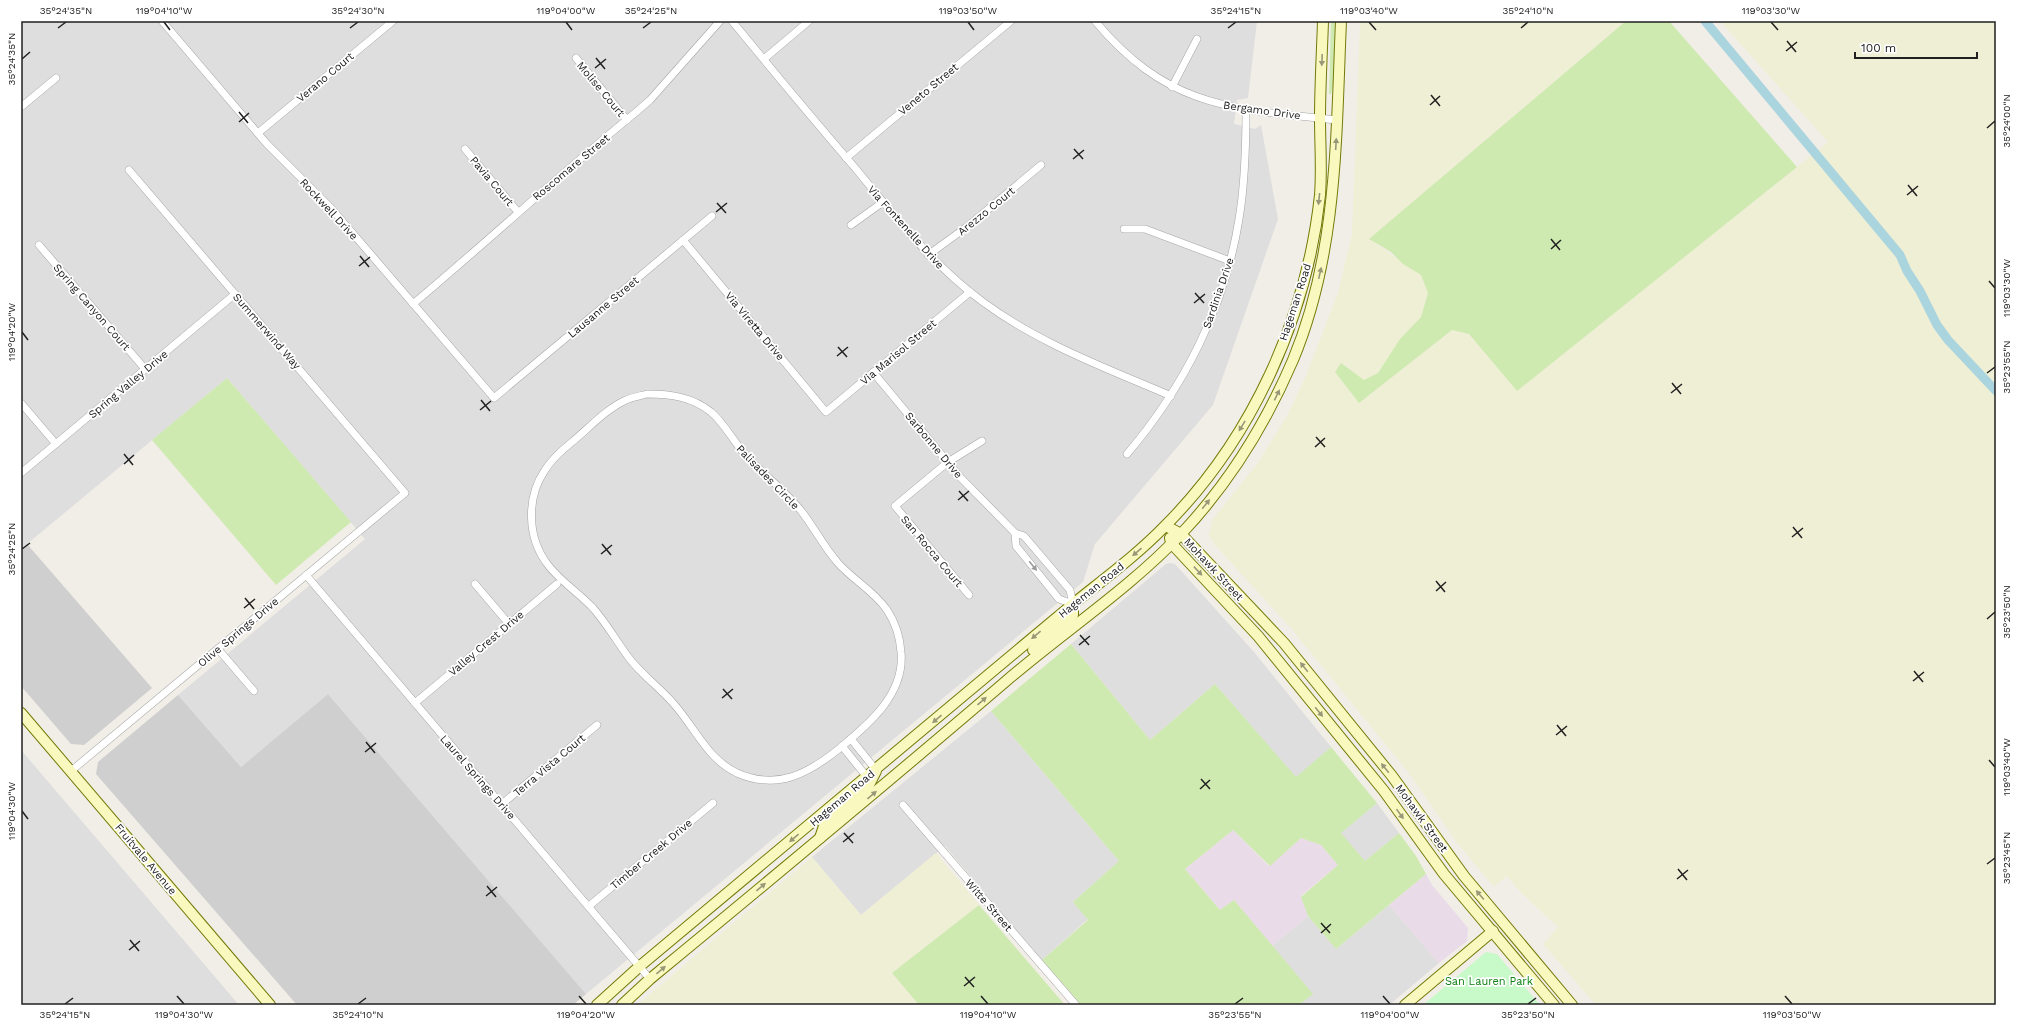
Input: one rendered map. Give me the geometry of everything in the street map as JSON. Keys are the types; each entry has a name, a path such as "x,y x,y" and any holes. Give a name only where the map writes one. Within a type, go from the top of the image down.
{"main road":[{"name":"Hageman Road","path":"597,1005 640,966 1073,604 1123,564 1166,526 1212,471 1234,439 1266,383 1293,316 1311,254 1322,168 1320,118 1323,21"},
{"name":"Hageman Road","path":"622,1005 650,979 820,838 1014,673 1134,577 1181,534 1218,490 1244,452 1278,393 1294,358 1316,293 1328,236 1333,192 1341,21"},
{"name":"Mohawk Street","path":"1166,526 1181,534 1284,643 1392,776 1464,876 1572,1005"},
{"name":"Mohawk Street","path":"1166,526 1171,543 1258,636 1384,791 1444,874 1554,1005"},
{"path":"1014,673 1031,651 1073,615 1073,604"},
{"name":"Fruitvale Avenue","path":"21,713 270,1005"},
{"path":"820,838 825,823 868,786 876,770"},
{"path":"1405,1005 1493,931 1508,938 1556,995 1568,1005"}],"street":[{"name":"Rockwell Drive","path":"162,21 286,165 331,208 494,398"},
{"name":"Verano Court","path":"258,133 393,21"},
{"name":"Roscomare Street","path":"413,304 518,212 650,100 720,21"},
{"name":"Via Fontenelle Drive","path":"732,21 928,255 970,292 1031,333 1060,348 1171,396"},
{"path":"764,59 810,21"},
{"name":"Veneto Street","path":"846,158 1011,21"},
{"name":"Bergamo Drive","path":"1095,21 1113,42 1138,64 1172,87 1207,102 1246,110 1337,120"},
{"path":"1172,87 1197,39"},
{"name":"Molise Court","path":"576,58 627,120"},
{"path":"21,107 56,78"},
{"name":"Sardinia Drive","path":"1127,454 1171,396 1203,338 1221,292 1230,261 1242,196 1246,110"},
{"name":"Pavia Court","path":"465,149 518,212"},
{"name":"Arezzo Court","path":"928,255 968,226 1042,166"},
{"name":"Summerwind Way","path":"129,170 405,493"},
{"path":"851,225 883,202"},
{"name":"Lausanne Street","path":"494,398 712,216"},
{"path":"1124,229 1145,229 1230,261"},
{"name":"Via Viretta Drive","path":"684,240 826,412"},
{"name":"Spring Canyon Court","path":"39,245 145,369"},
{"name":"Via Marisol Street","path":"826,412 970,292"},
{"name":"Spring Valley Drive","path":"21,473 235,294"},
{"name":"Sarbonne Drive","path":"873,372 948,462 1014,533 1024,536 1070,590 1073,604"},
{"name":"Palisades Circle","path":"647,394 670,394 692,400 712,413 756,467 789,497 802,512 825,547 838,563 886,609 897,630 902,654 899,678 889,700 851,739 842,746 804,773 782,780 758,779 736,772 716,759 673,702 642,673 630,659 593,609 548,565 538,548 532,528 531,507 536,487 545,469 559,453 606,413 625,400 647,394"},
{"path":"21,403 56,444"},
{"path":"948,462 982,441"},
{"name":"San Rocca Court","path":"948,462 895,506 969,595"},
{"name":"Olive Springs Drive","path":"71,771 405,493"},
{"name":"Sarbonne Drive","path":"1014,533 1016,546 1059,599 1073,604"},
{"name":"Laurel Springs Drive","path":"306,575 650,979"},
{"path":"475,584 509,624"},
{"name":"Valley Crest Drive","path":"415,703 557,584"},
{"path":"218,649 254,691"},
{"name":"Terra Vista Court","path":"502,804 597,725"},
{"path":"851,739 876,770"},
{"path":"842,746 867,777"},
{"path":"852,758 861,750"},
{"name":"Timber Creek Drive","path":"589,906 713,803"},
{"name":"Witte Street","path":"903,804 1076,1005"}],"shaded area":[{"path":"21,21 1257,21 1248,98 1237,100 1234,124 1255,129 1261,125 1278,219 1213,405 1095,544 1083,582 586,994 328,694 241,767 178,695 365,539 227,378 21,549"},
{"path":"27,544 152,688 84,745 71,744 21,686 21,549"},
{"path":"1166,564 1175,564 1254,652 1331,747 1296,778 1215,684 1150,740 1071,644"},
{"path":"328,694 586,994 573,1005 297,1005 96,774 98,762 178,695 241,767"},
{"path":"991,711 1119,861 1073,902 1088,919 1042,960 945,846 861,915 812,857"},
{"path":"21,750 239,1005 21,1005"},
{"path":"1377,803 1399,833 1365,861 1340,833"},
{"path":"1233,830 1269,866 1301,838 1321,845 1338,865 1301,896 1308,916 1272,946 1234,900 1221,911 1185,869"},
{"path":"1426,874 1432,885 1468,928 1467,941 1439,963 1389,905"},
{"path":"1389,905 1439,963 1389,1005 1299,1005 1312,994 1272,946 1308,916 1336,949"}],"green space":[{"path":"1331,21 1335,21 1334,81 1331,94 1329,94"},
{"path":"1360,21 1626,21 1369,239 1421,275 1428,293 1421,317 1400,339 1378,373 1364,380 1341,363 1335,372 1359,403 1452,330 1469,334 1517,391 1828,142 1720,21 1996,21 1996,1005 1596,1005 1543,944 1558,927 1521,893 1507,876 1494,887 1458,844 1408,772 1289,626 1214,544 1209,536 1212,520 1257,464 1287,416 1305,378 1338,293 1352,234"},
{"path":"1626,21 1669,21 1797,167 1517,391 1469,334 1452,330 1359,403 1335,372 1341,363 1364,380 1378,373 1400,339 1421,317 1428,293 1421,275 1403,264 1391,252 1369,239"},
{"path":"227,378 351,522 276,585 152,440"},
{"path":"1071,644 1150,740 1215,684 1296,777 1331,747 1377,803 1341,833 1365,861 1399,833 1416,856 1426,874 1336,949 1308,916 1301,897 1338,865 1321,845 1301,838 1270,866 1233,830 1185,869 1220,910 1234,900 1313,994 1299,1005 1081,1005 1042,960 1088,920 1073,902 1119,861 991,711"},
{"path":"936,853 979,905 892,973 919,1005 637,1005 812,857 861,915"},
{"path":"979,905 1065,1005 919,1005 892,973"},
{"name":"San Lauren Park","path":"1486,952 1497,954 1540,1005 1423,1005"}],"waterway":[{"path":"1705,21 1900,255 1907,271 1920,291 1937,325 1948,340 1996,391"}]}
